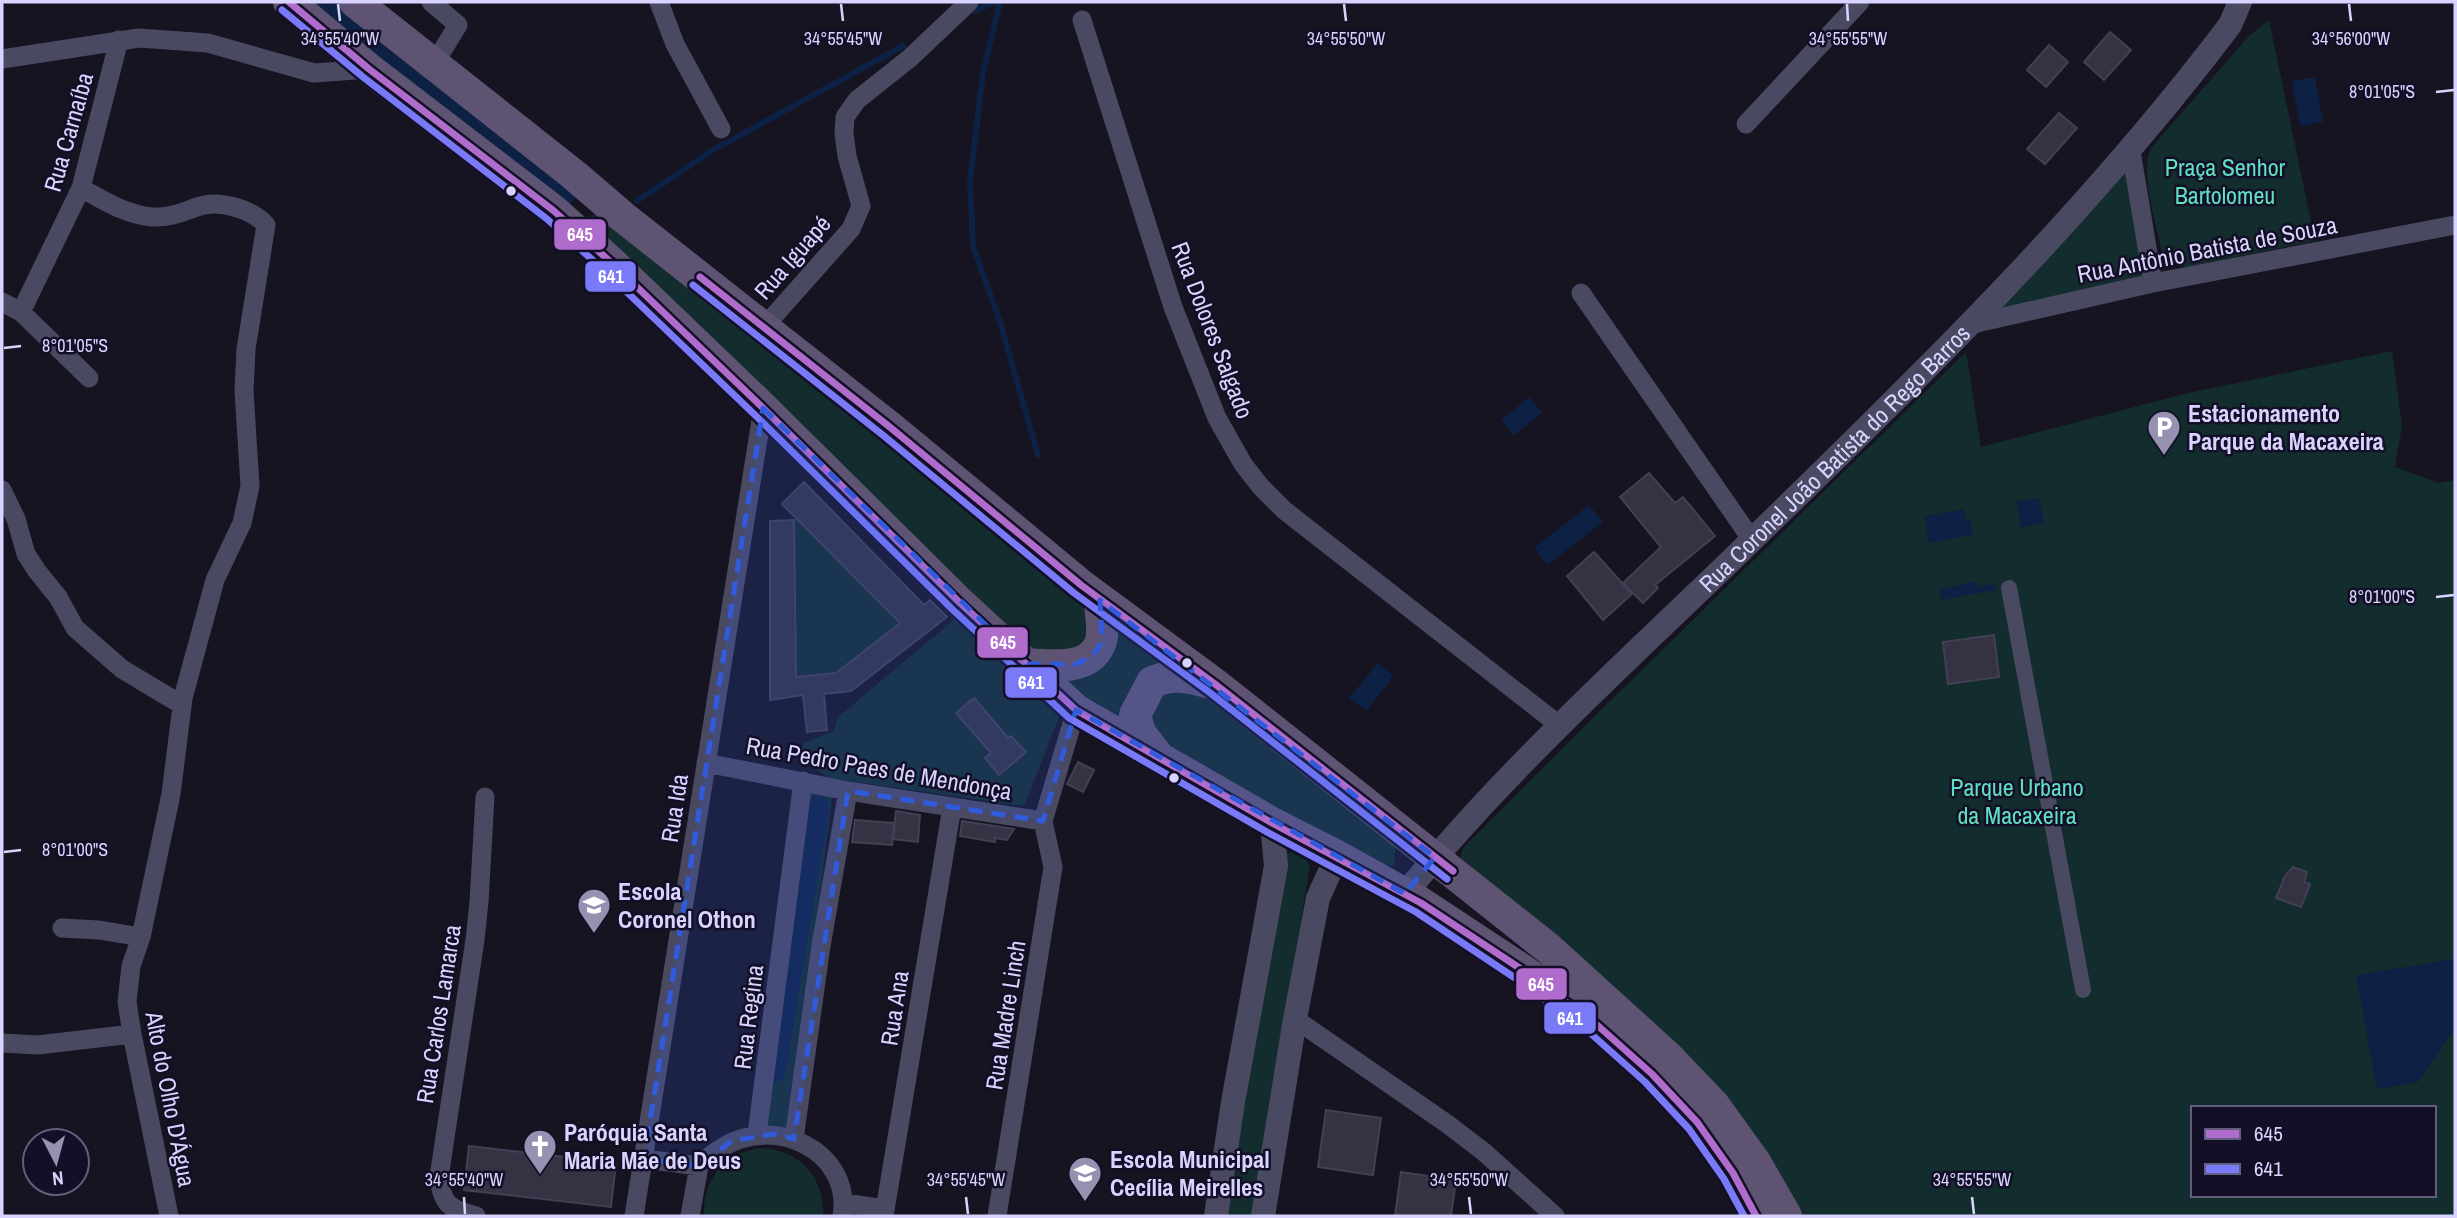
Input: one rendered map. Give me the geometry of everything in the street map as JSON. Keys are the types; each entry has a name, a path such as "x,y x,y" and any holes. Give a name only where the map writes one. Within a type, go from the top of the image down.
{"main road":[{"path":"289,2 369,69 554,211 615,265 959,602 1076,710 1272,823 1405,894 1532,976 1596,1024 1652,1074 1697,1122 1733,1173 1756,1216"},
{"path":"355,2 574,175 622,218 891,428 1100,600 1215,684 1548,948 1668,1057 1714,1105 1755,1162 1786,1216"},
{"path":"1026,664 1076,664 1092,656 1102,642 1100,600"},
{"path":"1158,756 1140,733 1135,715 1152,682 1181,675 1215,684"}],"street":[{"path":"431,2 458,25 434,64"},
{"path":"659,2 675,44 721,129"},
{"name":"Rua Iguapé","path":"764,327 851,229 858,215 861,206 844,133 845,117 858,100 909,58 968,2"},
{"path":"1746,124 1860,2"},
{"name":"Rua Coronel João Batista do Rego Barros","path":"1405,894 1435,857 1559,725 1752,540 1968,325 2131,151 2230,25 2240,2"},
{"name":"Rua Dolores Salgado","path":"1082,20 1173,307 1217,418 1243,464 1284,510 1559,725"},
{"path":"2,58 139,38 208,43 314,73 369,69"},
{"name":"Rua Carnaíba","path":"21,312 81,188 119,40"},
{"path":"2131,151 2153,283"},
{"name":"Alto do Olho D'Água","path":"81,188 115,208 150,217 172,217 203,205 218,206 247,211 266,225 246,349 244,391 250,486 242,523 215,580 182,705 171,794 141,937 131,966 127,1003 169,1216"},
{"name":"Rua Antônio Batista de Souza","path":"1968,325 2153,283 2455,225"},
{"path":"1581,293 1752,540"},
{"path":"2,302 21,312 89,378"},
{"name":"Rua Ida","path":"634,1216 763,408"},
{"path":"2,491 16,519 26,554 58,597 75,628 122,668 182,705"},
{"path":"2008,588 2083,990"},
{"path":"1043,821 1076,710"},
{"name":"Rua Pedro Paes de Mendonça","path":"706,763 848,790 1043,821"},
{"name":"Rua Regina","path":"757,1134 803,781"},
{"path":"794,1139 821,946 848,790"},
{"name":"Rua Carlos Lamarca","path":"476,1216 446,1204 439,1178 444,1130 475,940 485,797"},
{"name":"Rua Ana","path":"884,1213 952,807"},
{"name":"Rua Madre Linch","path":"997,1216 1053,867 1043,821"},
{"path":"1216,1216 1233,1102 1276,866 1272,823"},
{"path":"1263,1216 1295,1018 1318,898 1337,856"},
{"path":"62,928 99,930 141,937"},
{"path":"1295,1018 1446,1123 1555,1216"},
{"path":"2,1043 38,1045 132,1034"},
{"path":"690,1216 699,1166 703,1161 732,1141 757,1134 774,1134 810,1147 827,1163 838,1182 843,1210 884,1213"},
{"path":"644,1159 699,1166"}],"highlighted area":[{"path":"763,408 1026,664 1076,664 1092,656 1102,642 1100,600 1435,857 1405,894 1076,710 1043,821 848,791 794,1139 774,1134 732,1141 699,1166 644,1159"}],"green space":[{"name":"Praça Senhor Bartolomeu","path":"2269,20 2315,241 2186,267 2175,265 2166,260 2162,253 2150,200 2147,171 2151,148 2250,35"},
{"name":"Praça Senhor Bartolomeu","path":"2124,159 2146,281 1979,312"},
{"path":"602,213 1396,839 1394,865 1379,868 1079,696 581,218"},
{"name":"Parque Urbano da Macaxeira","path":"2392,351 2402,426 2395,467 2439,483 2455,480 2455,1216 1801,1216 1460,860 1463,848 1966,352 1981,447 2188,393"},
{"path":"794,520 798,520 900,623 835,674 796,676"},
{"path":"957,617 1059,712 1024,806 829,778 800,758 803,743 834,731 837,718"},
{"path":"806,784 833,791 789,1137 758,1134"},
{"path":"1291,852 1305,859 1310,865 1254,1216 1227,1216 1284,855"},
{"path":"762,1148 788,1154 808,1168 820,1190 823,1216 704,1216 707,1191 718,1170 737,1155"}],"water":[{"path":"2315,77 2323,122 2300,126 2292,81"},
{"path":"1529,397 1542,412 1514,436 1501,420"},
{"path":"2039,498 2044,523 2021,527 2016,501"},
{"path":"1589,505 1603,522 1547,565 1534,548"},
{"path":"1964,509 1965,519 1970,519 1973,535 1929,543 1925,516"},
{"path":"1977,581 1978,586 1995,584 1996,590 1941,600 1939,589"},
{"path":"1378,663 1394,676 1366,711 1349,698"},
{"path":"2455,959 2455,1028 2418,1082 2377,1089 2356,975"}],"building":[{"path":"2110,32 2131,50 2104,80 2084,62"},
{"path":"2049,45 2068,62 2046,87 2027,70"},
{"path":"2059,113 2077,128 2045,164 2027,149"},
{"path":"1649,473 1675,503 1683,497 1715,536 1655,585 1658,588 1643,603 1623,583 1661,547 1620,497"},
{"path":"804,482 924,605 930,600 947,617 851,691 824,694 827,730 807,732 803,695 770,700 770,521 794,520 796,677 836,673 900,623 782,504"},
{"path":"1594,552 1632,594 1603,620 1567,576"},
{"path":"1994,635 1999,677 1948,684 1943,642"},
{"path":"974,698 1008,738 1011,736 1026,752 999,775 985,758 991,753 956,713"},
{"path":"1078,762 1094,770 1083,792 1067,784"},
{"path":"896,811 920,815 918,842 893,839"},
{"path":"855,820 894,823 892,845 852,842"},
{"path":"962,821 1014,829 1007,840 995,838 995,842 960,836"},
{"path":"2293,867 2307,872 2304,882 2310,884 2301,907 2276,898 2285,876"},
{"path":"1326,1110 1381,1118 1373,1175 1318,1167"},
{"name":"Paróquia Santa Maria Mãe de Deus","path":"469,1146 616,1163 611,1207 464,1190"},
{"path":"1401,1172 1456,1180 1451,1216 1395,1216"}],"waterway":[{"path":"322,2 564,194"},
{"path":"975,11 994,2"},
{"path":"1000,2 983,72 970,182 973,246 1001,325 1038,455"},
{"path":"637,201 713,150 903,46"},
{"path":"774,1071 818,807"}],"transit line":[{"name":"645","path":"289,2 369,69 554,211 763,408 959,602 1076,710 1272,823 1421,903 1521,969 1596,1024 1652,1074 1697,1122 1733,1173 1756,1216"},
{"name":"641","path":"282,10 363,77 547,219 608,274 952,609 1069,718 1267,832 1416,912 1515,978 1589,1032 1645,1082 1689,1129 1724,1179 1744,1216"},
{"name":"645","path":"700,277 891,428 1081,585 1215,684 1453,871"},
{"name":"641","path":"693,285 884,436 1074,593 1209,692 1447,879"}],"place":[{"name":"Estacionamento Parque da Macaxeira","path":"2164,457"},
{"name":"Escola Coronel Othon","path":"594,935"},
{"name":"Paróquia Santa Maria Mãe de Deus","path":"540,1176"},
{"name":"Escola Municipal Cecília Meirelles","path":"1085,1203"}]}
